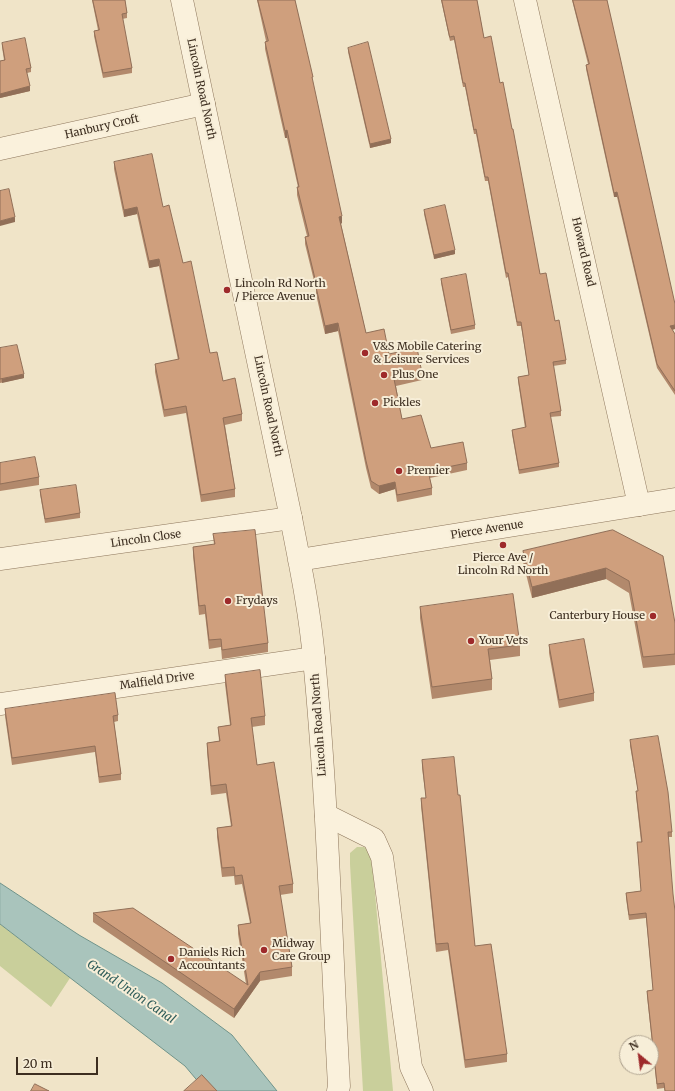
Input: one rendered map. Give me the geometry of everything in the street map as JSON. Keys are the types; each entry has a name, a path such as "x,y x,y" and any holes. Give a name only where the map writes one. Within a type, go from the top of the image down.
{"street":[{"name":"Lincoln Road North","path":"182,0 291,518 314,658 326,815 339,1086 338,1091"},
{"name":"Howard Road","path":"525,0 640,505"},
{"name":"Hanbury Croft","path":"0,149 204,104"},
{"name":"Pierce Avenue","path":"299,560 675,499"},
{"name":"Lincoln Close","path":"0,559 291,518"},
{"name":"Malfield Drive","path":"0,704 314,658"},
{"path":"326,815 374,839 382,857 411,1067 422,1091"}],"green space":[{"path":"357,847 364,847 370,851 372,860 393,1091 363,1091 350,864 350,853"},
{"path":"0,924 70,978 51,1007 0,966"}],"water":[{"name":"Grand Union Canal","path":"0,883 79,935 162,983 232,1035 277,1091 206,1091 185,1066 0,924"}],"building":[{"path":"93,0 125,0 127,13 122,14 132,68 103,73 94,31 99,30"},
{"path":"258,0 295,0 313,77 342,216 339,217 366,333 384,329 389,354 417,348 422,373 394,379 402,419 421,415 431,448 463,442 467,463 428,471 432,488 397,495 395,482 379,486 371,481 338,323 325,326 305,237 309,236 297,187 299,187 287,130 285,131 265,42 268,41"},
{"path":"442,0 477,0 484,38 491,36 500,83 503,82 540,274 546,273 555,321 559,320 566,360 553,362 561,411 550,413 559,463 519,470 512,430 526,427 518,377 529,375 521,322 517,322 488,177 485,177 476,129 474,130 454,36 450,37"},
{"path":"573,0 607,0 675,304 675,325 670,326 675,334 675,391 657,364 617,192 614,193 586,65 589,64"},
{"path":"25,38 31,68 26,69 30,86 0,94 0,61 5,60 2,43"},
{"path":"368,42 391,139 370,144 348,48"},
{"path":"152,154 163,207 169,205 183,263 191,261 210,353 217,352 223,381 235,378 242,414 223,418 235,489 201,495 186,406 164,410 155,364 179,359 159,259 149,261 137,207 124,210 114,162"},
{"path":"9,189 15,217 0,221 0,191"},
{"path":"445,205 455,250 434,255 424,210"},
{"path":"466,274 475,325 451,330 441,279"},
{"path":"17,345 24,374 0,379 0,348"},
{"path":"35,457 39,477 0,484 0,463"},
{"path":"76,485 80,513 45,519 40,490"},
{"path":"255,530 268,643 222,650 221,639 209,640 205,605 199,606 193,547 215,544 213,534"},
{"name":"Canterbury House","path":"613,530 663,556 675,623 675,654 643,657 629,581 606,568 532,587 523,551"},
{"name":"Your Vets","path":"513,594 520,645 488,649 492,679 432,687 420,607"},
{"path":"584,639 594,693 559,700 549,645"},
{"path":"260,670 265,716 251,718 257,765 274,762 293,884 279,886 292,967 260,972 234,1009 93,913 133,908 248,985 238,925 251,923 242,875 235,876 234,867 222,868 217,828 232,826 226,784 211,786 207,743 220,741 218,727 231,725 225,675"},
{"path":"115,693 118,715 113,716 121,774 99,777 95,746 12,758 5,709"},
{"path":"658,736 668,792 672,832 668,832 675,911 675,1091 665,1091 664,1083 657,1084 656,1075 659,1075 659,1035 652,1035 647,991 653,990 646,913 629,915 626,893 641,891 637,842 642,842 636,791 638,791 630,740"},
{"path":"454,757 458,795 460,795 475,946 491,944 507,1054 465,1060 448,943 436,944 421,798 426,798 422,760"},
{"path":"202,1075 217,1091 184,1091"},
{"path":"35,1084 49,1091 31,1091"}],"place":[{"name":"Lincoln Rd North / Pierce Avenue","path":"227,290"},
{"name":"V&S Mobile Catering & Leisure Services","path":"365,353"},
{"name":"Plus One","path":"384,375"},
{"name":"Pickles","path":"375,403"},
{"name":"Premier","path":"399,471"},
{"name":"Pierce Ave / Lincoln Rd North","path":"503,545"},
{"name":"Frydays","path":"228,601"},
{"name":"Canterbury House","path":"653,616"},
{"name":"Your Vets","path":"471,641"},
{"name":"Midway Care Group","path":"264,950"},
{"name":"Daniels Rich Accountants","path":"171,959"}]}
